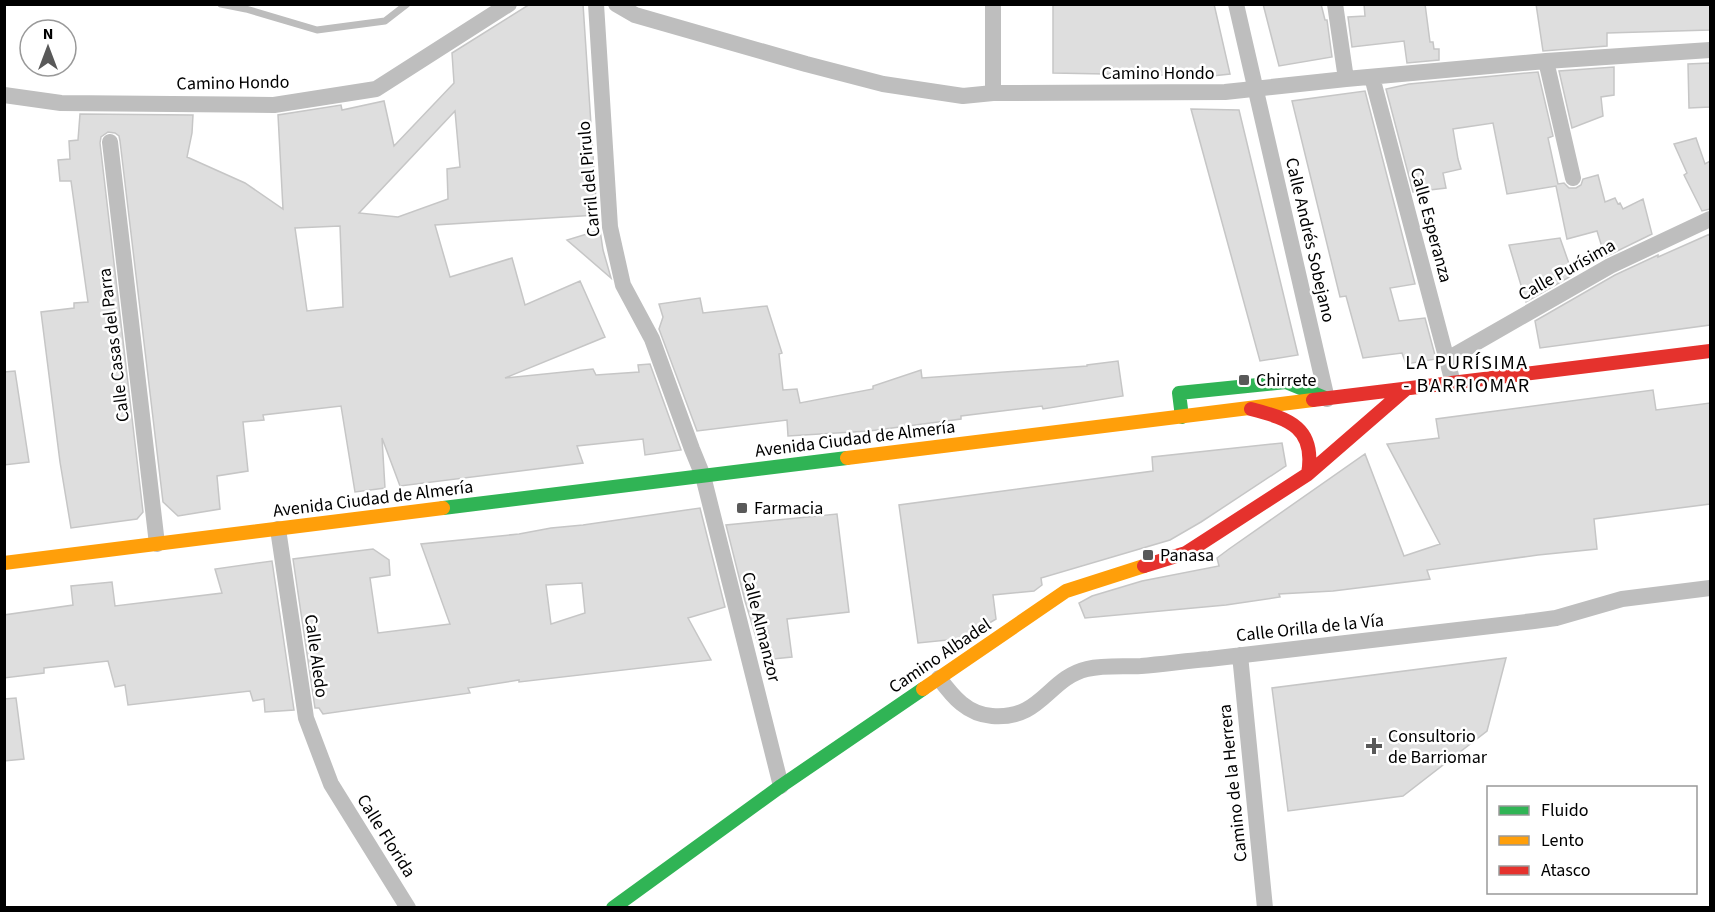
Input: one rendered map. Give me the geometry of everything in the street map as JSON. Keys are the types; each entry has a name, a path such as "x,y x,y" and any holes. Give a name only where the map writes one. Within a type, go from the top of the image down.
{"main road":[{"name":"Avenida Ciudad de Almería","path":"4,563 1710,351"},
{"path":"1182,417 1179,393 1286,382 1327,399"},
{"name":"Camino Albadel","path":"613,908 781,786 1066,591 1186,552 1221,532 1308,474 1406,389"},
{"path":"1247,408 1284,419 1301,431 1311,449 1308,474"}],"street":[{"name":"Camino Hondo","path":"4,95 61,103 274,105 376,89 509,4"},
{"name":"Carril del Pirulo","path":"596,4 610,227 620,273 623,285 652,339 704,476"},
{"name":"Camino Hondo","path":"616,4 636,15 806,64 884,84 963,96 993,93 1214,93 1546,61 1710,50"},
{"path":"993,4 993,93"},
{"name":"Calle Andrés Sobejano","path":"1236,4 1327,399"},
{"path":"1335,4 1346,79"},
{"path":"1546,61 1573,178"},
{"name":"Calle Esperanza","path":"1372,77 1453,383"},
{"name":"Calle Casas del Parra","path":"110,142 157,544"},
{"name":"Calle Purísima","path":"1446,360 1610,266 1710,219"},
{"name":"Calle Almanzor","path":"704,476 781,786"},
{"name":"Calle Aledo","path":"278,529 306,718 331,784"},
{"name":"Calle Orilla de la Vía","path":"939,678 965,708 993,716 1009,716 1025,712 1039,703 1071,675 1101,667 1155,665 1317,648 1534,621 1556,618 1622,599 1710,588"},
{"name":"Camino de la Herrera","path":"1240,655 1265,908"},
{"name":"Calle Florida","path":"331,784 408,908"}],"building":[{"path":"530,4 583,4 597,215 435,225 450,277 512,258 525,305 580,281 605,337 505,378 593,369 596,375 639,372 638,365 650,364 681,450 645,455 643,439 577,446 583,463 400,486 382,438 385,488 355,492 341,406 263,415 264,420 243,422 248,471 217,476 220,509 178,516 163,502 120,141 119,136 115,133 108,132 101,137 100,143 143,512 137,519 71,528 60,462 41,312 74,308 74,303 88,302 71,181 60,181 58,160 70,159 69,141 78,140 80,114 193,115 187,157 245,183 283,209 278,115 341,105 342,110 384,101 394,146 454,83 452,53","holes":["455,111 460,167 447,169 448,199 398,217 359,213","340,226 343,307 307,311 295,228"]},
{"path":"1053,4 1214,4 1230,74 1212,76 1053,73"},
{"path":"1263,4 1321,4 1325,20 1327,20 1332,57 1279,66"},
{"path":"1364,4 1425,4 1430,42 1433,42 1434,49 1439,49 1439,60 1407,63 1404,41 1352,47 1348,17 1365,16"},
{"path":"1536,4 1710,4 1710,30 1607,33 1607,46 1543,51"},
{"path":"1710,63 1710,107 1689,108 1688,64"},
{"path":"1614,67 1614,95 1601,97 1603,116 1572,128 1559,71"},
{"path":"1538,72 1553,136 1548,138 1558,184 1564,183 1569,188 1576,188 1581,185 1583,179 1598,175 1605,202 1615,198 1623,209 1643,199 1652,234 1605,257 1597,231 1567,239 1556,186 1507,194 1493,123 1453,129 1461,169 1443,173 1446,188 1413,192 1386,89 1409,84"},
{"path":"1365,91 1415,284 1390,288 1399,321 1425,318 1436,359 1406,364 1402,353 1363,358 1346,296 1340,297 1292,101"},
{"path":"1191,109 1239,110 1298,355 1260,361"},
{"path":"1696,138 1705,164 1710,161 1710,209 1702,211 1684,175 1687,173 1674,144"},
{"path":"600,230 603,250 611,278 567,240"},
{"path":"1710,234 1710,325 1540,348 1535,321 1615,275"},
{"path":"1560,238 1573,275 1526,302 1509,245"},
{"path":"700,298 703,313 767,306 782,353 779,354 783,390 797,389 800,403 873,389 873,386 921,370 922,378 1087,366 1118,361 1123,396 1043,409 1042,406 961,416 961,419 869,431 788,436 787,420 697,431 659,329 663,317 659,304"},
{"path":"15,371 29,462 4,465 4,372"},
{"path":"1653,390 1656,410 1710,403 1710,504 1594,519 1597,549 1427,570 1430,579 1333,591 1279,594 1280,597 1226,605 1085,618 1079,603 1092,596 1142,581 1219,566 1217,558 1365,454 1404,556 1440,544 1387,444 1439,438 1436,419"},
{"path":"1282,443 1286,466 1170,540 1041,578 1042,585 1034,591 993,595 996,619 981,628 982,631 979,633 967,638 918,643 899,505 1153,471 1152,457"},
{"path":"700,508 725,607 688,618 711,660 519,682 519,680 468,688 470,693 323,714 319,708 315,708 293,559 373,549 389,560 390,575 370,578 378,633 450,624 421,544 583,525","holes":["582,583 585,613 551,624 546,585"]},
{"path":"837,514 849,612 787,619 792,657 763,660 726,525"},
{"path":"272,561 294,710 265,712 264,699 253,701 250,691 128,705 125,685 115,687 108,661 44,668 44,673 4,678 4,615 73,605 71,586 112,582 115,606 222,593 215,569"},
{"name":"Consultorio de Barriomar","path":"1506,658 1487,731 1403,796 1288,811 1272,688"},
{"path":"16,698 24,759 4,761 4,699"}],"waterway":[{"path":"221,4 317,30 385,21 407,4"}],"traffic: fast":[{"path":"1182,417 1179,393 1286,382 1325,398"},
{"path":"443,508 847,458"},
{"path":"613,908 781,786 923,689"}],"traffic: slow":[{"path":"847,458 1313,400"},
{"path":"4,563 443,508"},
{"path":"923,689 1066,591 1144,566"}],"traffic: jam":[{"path":"1313,400 1710,351"},
{"path":"1144,566 1186,553 1308,474 1406,389"},
{"path":"1251,409 1277,417 1297,428 1304,436 1308,446 1308,474"}],"place":[{"name":"Chirrete","path":"1244,380"},
{"name":"Farmacia","path":"742,508"},
{"name":"Panasa","path":"1148,555"},
{"name":"Consultorio de Barriomar","path":"1374,746"}],"district":[{"name":"LA PURÍSIMA - BARRIOMAR","path":"1467,374"}]}
